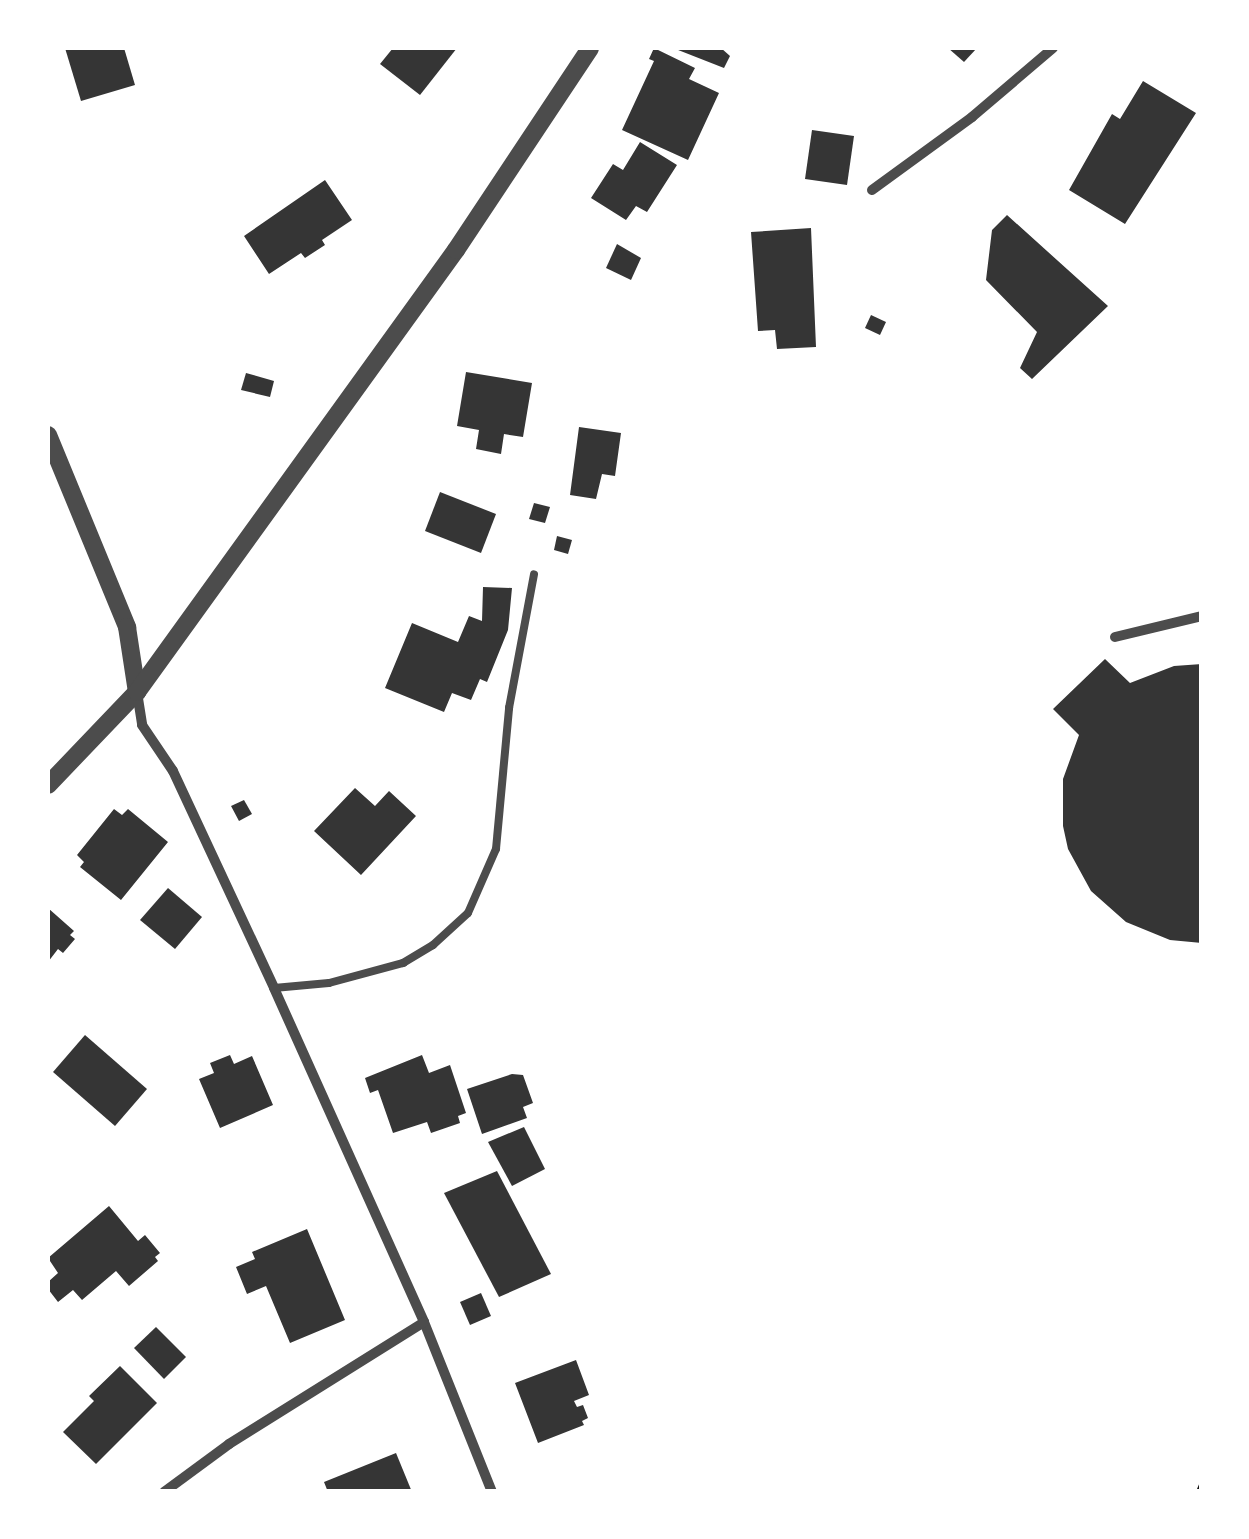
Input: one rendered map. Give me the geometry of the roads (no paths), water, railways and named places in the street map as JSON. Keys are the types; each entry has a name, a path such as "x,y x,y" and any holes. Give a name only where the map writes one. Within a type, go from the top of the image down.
{"street":[{"path":"48,785 137,692 456,250 590,48"},
{"path":"872,190 972,117 1053,48"},
{"path":"48,434 127,627 142,726 173,771 274,988 424,1322 492,1492"},
{"path":"1115,637 1202,616"},
{"path":"164,1492 230,1444 424,1322"}],"lane":[{"path":"274,988 348,979 404,963 433,945 468,912 496,850 510,708 534,574"}]}
